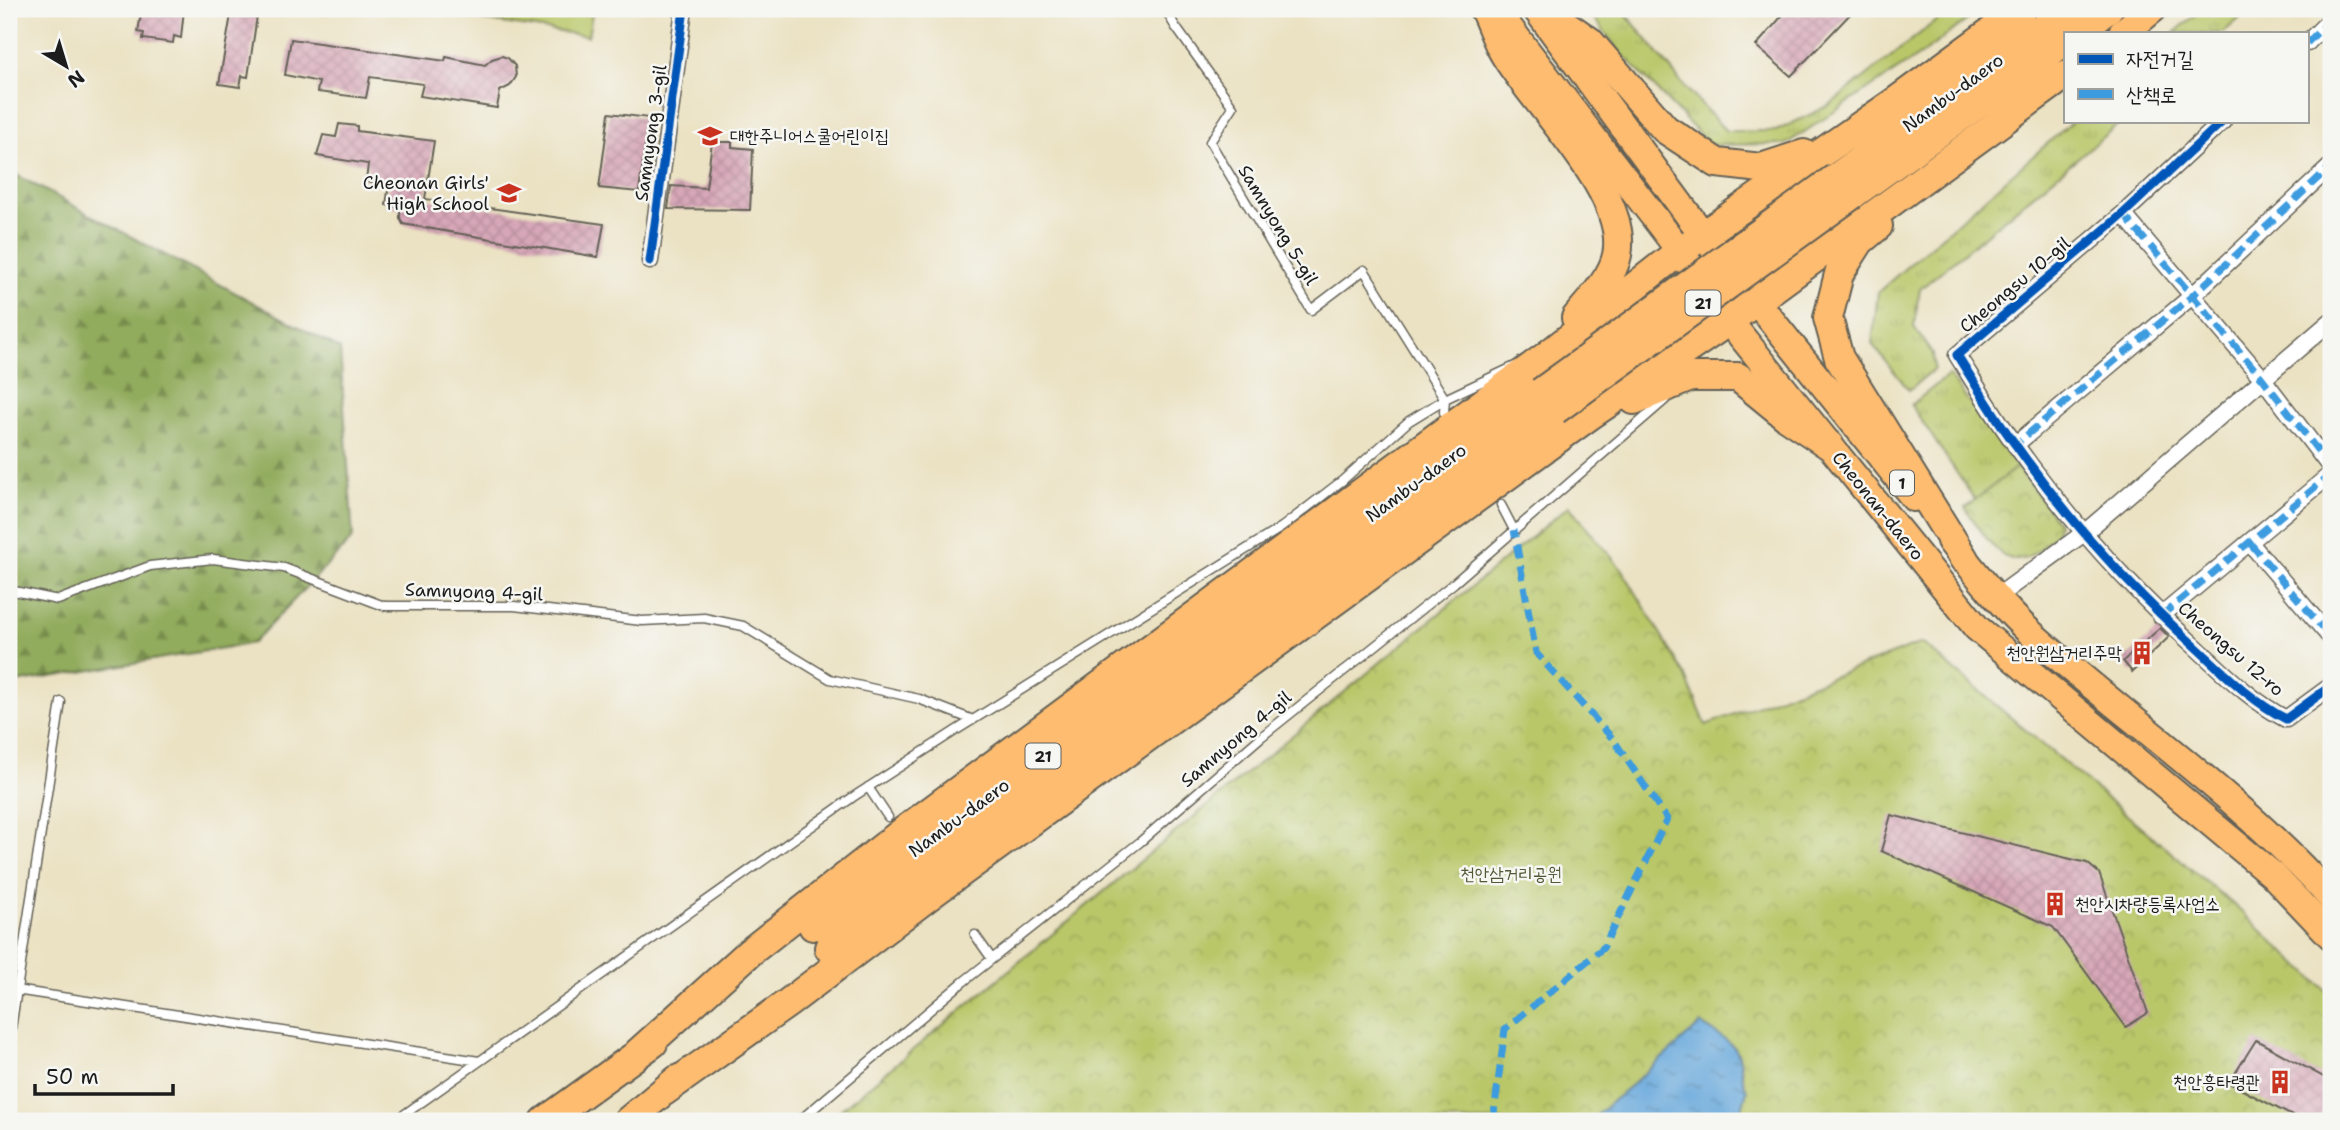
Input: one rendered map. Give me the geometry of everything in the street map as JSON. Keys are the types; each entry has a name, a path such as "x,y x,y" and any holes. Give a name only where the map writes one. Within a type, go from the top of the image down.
{"highway":[{"path":"1484,9 1504,53 1598,182 1618,226 1617,256 1601,288 1545,357"},
{"path":"1543,9 1589,41 1665,130 1717,163 1761,168 1802,155 1895,102"},
{"path":"638,1054 750,952 905,830 1545,357 1680,251 1895,102 2022,9"},
{"name":"Nambu-daero","path":"1845,186 2068,9"},
{"path":"2077,32 2108,9"},
{"path":"2124,32 2152,9"},
{"name":"Nambu-daero","path":"1845,186 2064,42"},
{"path":"663,1092 1589,416 1729,321 2064,76"},
{"path":"1964,559 1839,358 1828,318 1839,274 1860,242 1984,134"},
{"path":"1818,155 1802,185 1801,194 1805,206 1819,225 1835,229 1857,227"},
{"name":"21","path":"1548,401 1845,186"},
{"path":"1589,416 1691,377 1738,377 1787,417 1829,445"},
{"name":"Nambu-daero","path":"545,1121 1548,401"},
{"name":"Nambu-daero","path":"628,1121 776,990 887,902 1548,401"}],"main road":[{"name":"Cheonan-daero","path":"1495,9 1680,251 1729,321 1977,628 2273,875 2331,936"},
{"name":"Cheonan-daero","path":"1536,9 1703,235 1964,559 1997,596 2033,635 2238,808 2309,873 2331,898"}],"street":[{"name":"Samnyong 3-gil","path":"650,261 684,9"},
{"path":"2308,42 2331,19"},
{"name":"Cheongsu 10-gil","path":"2161,616 2084,533 2015,445 1957,355 2123,214 2222,122"},
{"path":"2015,445 2192,296 2331,166"},
{"path":"2123,214 2263,379 2331,468"},
{"path":"1997,596 2084,533 2331,321"},
{"name":"Cheongsu 12-ro","path":"2331,474 2161,616 2266,709 2287,719 2331,686"},
{"path":"2250,543 2331,638"}],"lane":[{"name":"Samnyong 5-gil","path":"1165,9 1233,107 1210,142 1311,310 1364,270 1445,399"},
{"path":"395,1121 868,787 1282,527 1343,481 1409,421 1445,399 1508,368 1545,357"},
{"name":"Samnyong 4-gil","path":"799,1121 992,959 1140,842 1261,737 1454,583 1691,377"},
{"path":"1444,412 1445,399"},
{"path":"1501,505 1514,530"},
{"name":"Samnyong 4-gil","path":"9,590 58,600 150,566 213,559 284,568 384,606 514,606 642,621 704,618 743,626 830,678 919,698 973,720"},
{"path":"9,1042 61,702"},
{"path":"868,787 888,817"},
{"path":"975,935 992,959"},
{"path":"9,989 479,1060"}],"green space":[{"path":"409,9 593,9 588,36"},
{"path":"1587,9 1622,9 1685,87 1726,131 1776,131 1828,106 1951,9 1982,9 1923,53 1786,144 1710,145 1620,52"},
{"path":"2202,9 2250,9 2224,32 2175,32"},
{"path":"2072,122 2121,122 1920,289 1914,327 1933,354 1934,369 1909,390 1872,344 1878,292"},
{"path":"9,171 340,349 353,538 253,643 9,684"},
{"path":"1949,375 2017,467 1975,500 1911,405"},
{"path":"2017,467 2058,523 2056,534 2037,551 2020,560 2010,559 1993,546 1965,508"},
{"name":"천안삼거리공원","path":"1569,506 1623,571 1685,675 1706,725 1922,643 2235,906 2331,995 2331,1121 827,1121"}],"water":[{"path":"1701,1024 1737,1051 1747,1090 1741,1121 1590,1121"}],"building":[{"path":"146,9 184,9 181,38 174,36 173,43 143,39 144,33 138,32 141,14 145,15"},
{"path":"232,9 258,9 248,77 242,76 240,87 219,84"},
{"path":"1788,9 1855,9 1791,76 1756,46"},
{"path":"291,39 445,61 446,57 485,65 502,56 515,66 516,77 510,86 500,91 497,108 420,96 423,84 370,77 366,98 317,92 319,82 285,75"},
{"path":"609,113 649,118 639,192 599,188"},
{"path":"339,124 357,126 357,131 434,141 425,199 604,224 598,257 403,224 400,208 386,205 389,185 366,182 368,164 317,156 323,135 336,137"},
{"path":"712,142 732,142 732,147 753,149 750,210 668,209 671,186 706,188"},
{"name":"천안원삼거리주막","path":"2160,628 2169,637 2132,672 2123,661"},
{"name":"천안시차량등록사업소","path":"1891,815 2087,863 2099,873 2148,1013 2126,1027 2053,927 1881,851"},
{"name":"천안흥타령관","path":"2256,1040 2331,1081 2331,1121 2302,1121 2229,1083"}],"marked path":[{"path":"2308,42 2331,19"},
{"path":"2012,440 2015,445 2192,296 2331,166"},
{"path":"2123,214 2263,379 2331,468"},
{"path":"2161,616 2331,474"},
{"path":"1493,1121 1505,1029 1603,948 1667,819 1613,739 1536,653 1514,530"},
{"path":"2250,543 2331,638"}],"cycle path":[{"path":"650,261 684,9"},
{"path":"2222,122 2123,214 1957,355 2007,433 2079,526 2149,603 2230,679 2262,705 2286,719 2331,686"}],"place":[{"name":"대한주니어스쿨어린이집","path":"710,136"},
{"name":"Cheonan Girls' High School","path":"509,193"},
{"name":"천안원삼거리주막","path":"2142,653"},
{"name":"천안시차량등록사업소","path":"2055,904"},
{"name":"천안흥타령관","path":"2280,1082"}]}
